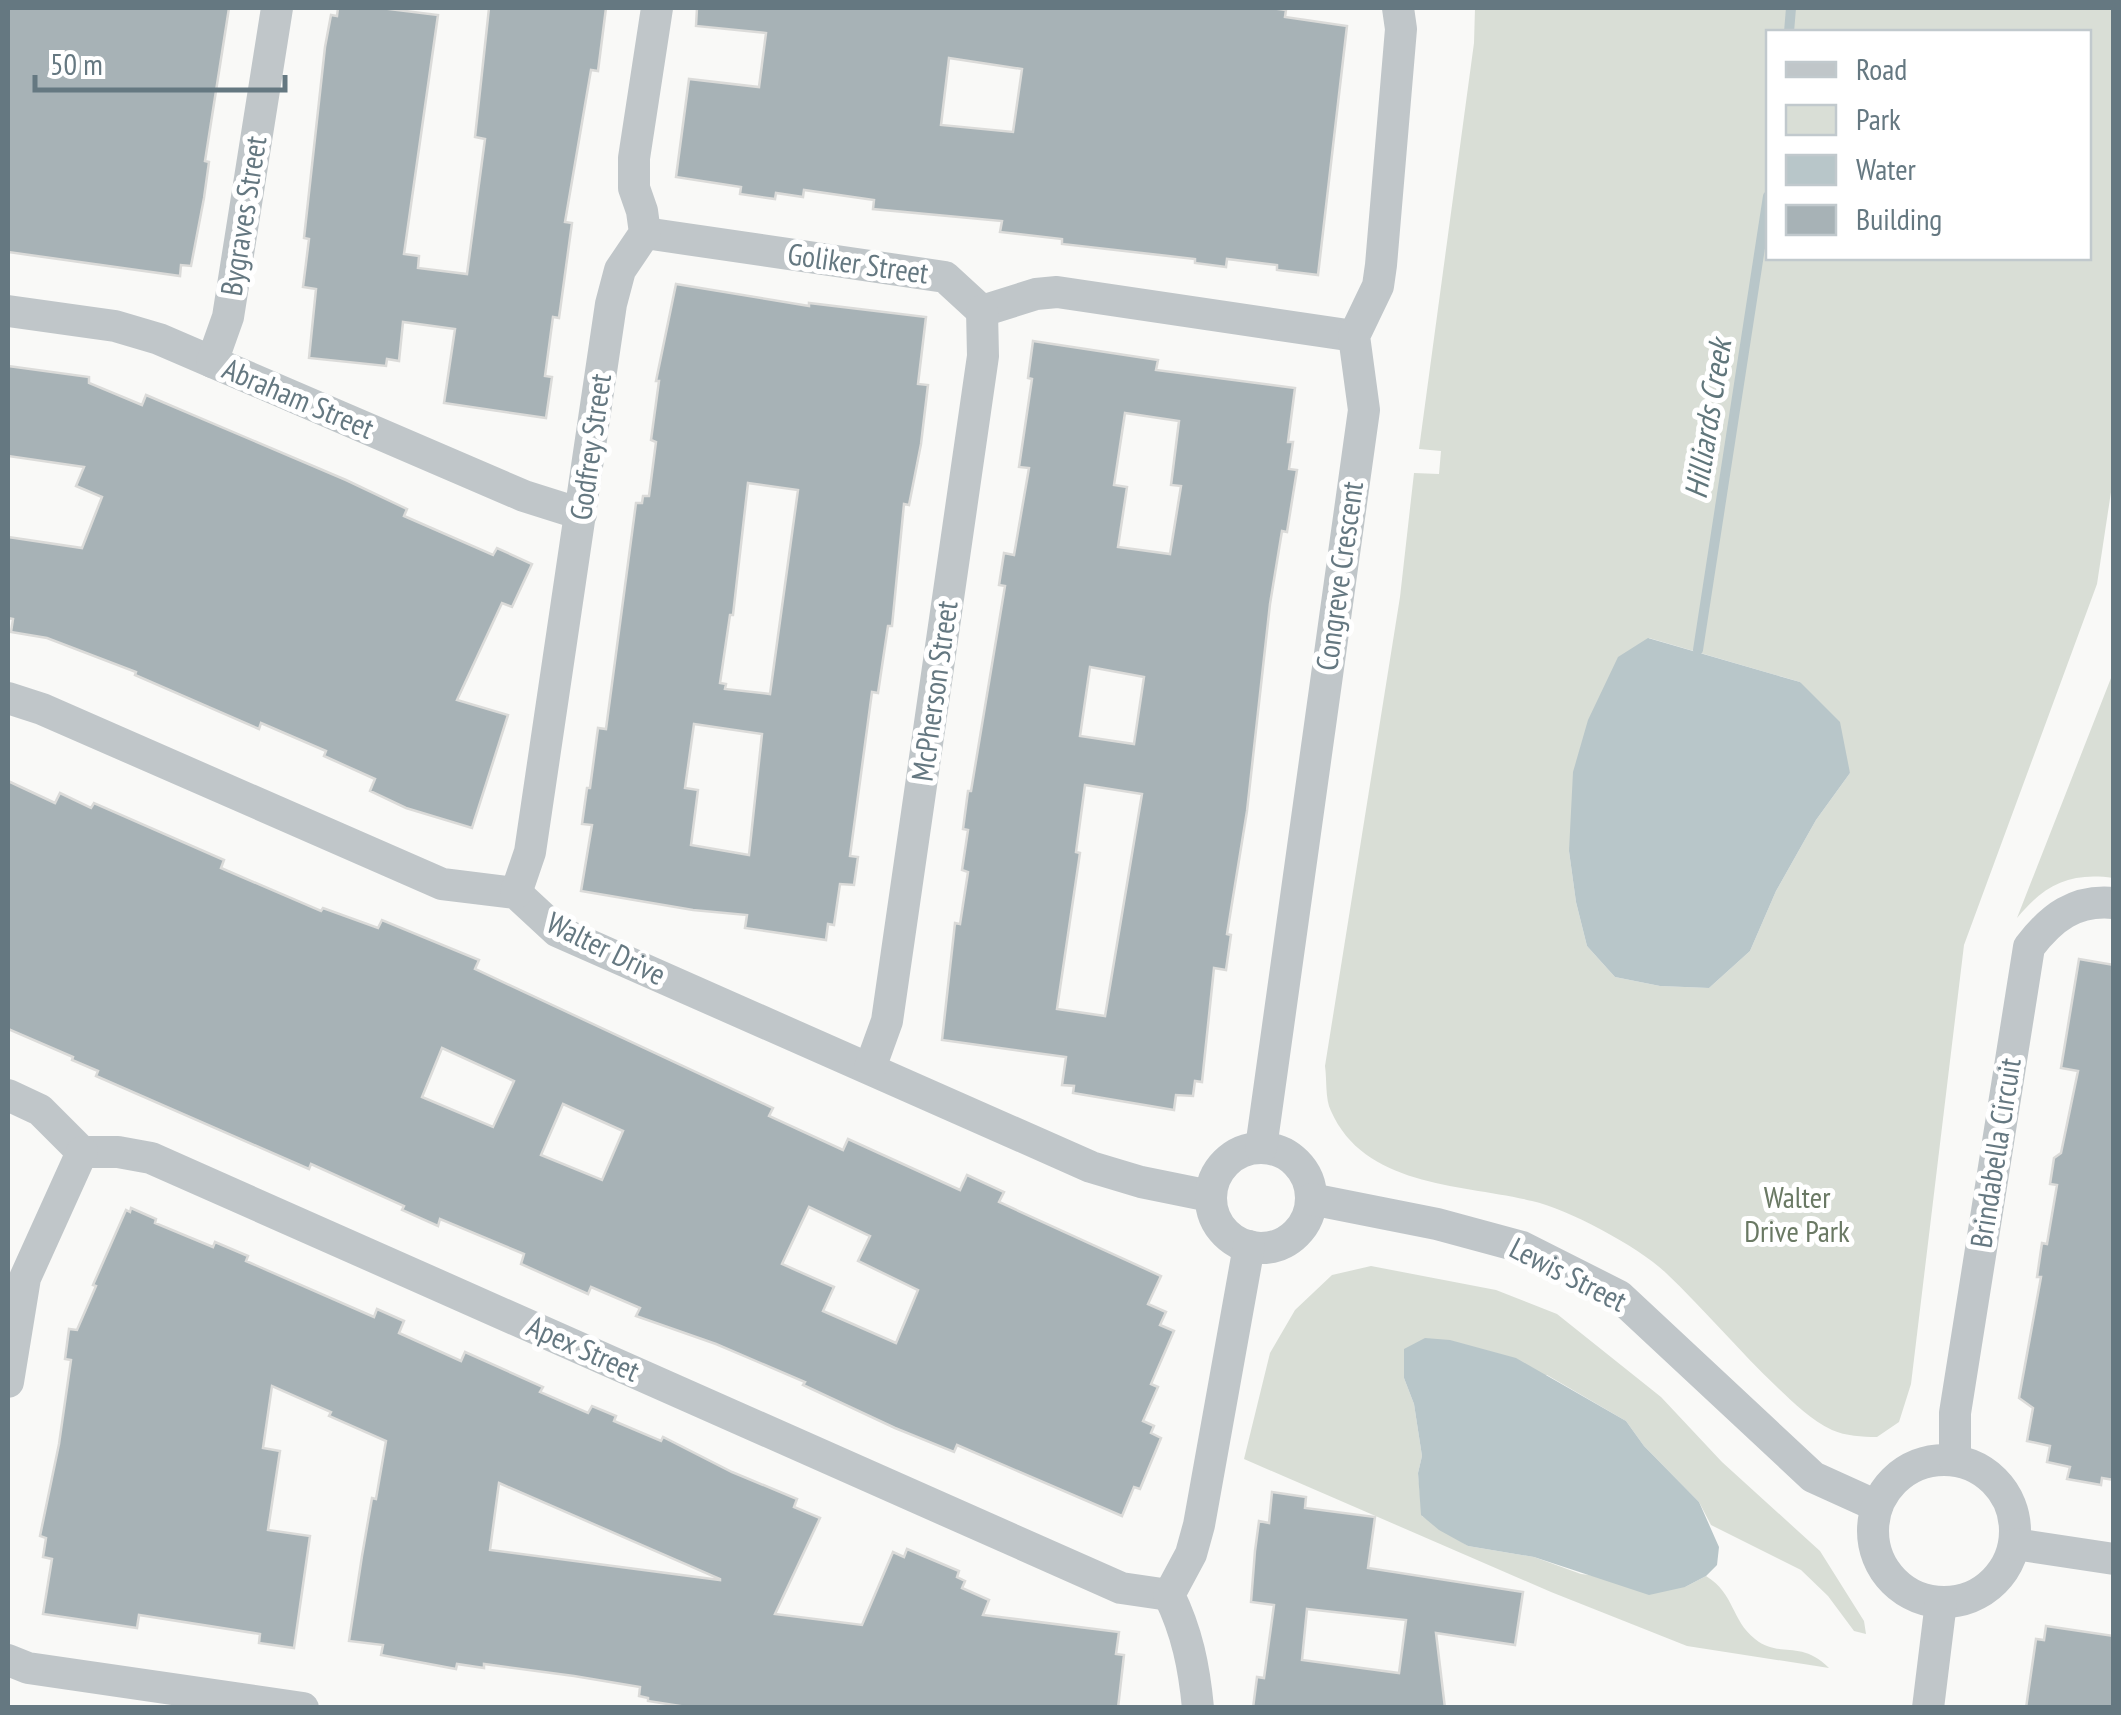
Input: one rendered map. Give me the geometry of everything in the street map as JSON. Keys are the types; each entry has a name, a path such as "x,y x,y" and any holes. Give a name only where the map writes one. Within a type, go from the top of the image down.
{"street":[{"name":"Bygraves Street","path":"212,362 228,317 277,8"},
{"path":"645,233 634,188 634,158 657,8"},
{"path":"982,311 1036,294 1057,292 1354,336 1378,286 1381,265 1401,29 1398,8"},
{"name":"Goliker Street","path":"645,233 945,277 982,311"},
{"name":"Godfrey Street","path":"516,892 530,852 611,304 620,270 645,233"},
{"name":"Abraham Street","path":"8,311 116,326 159,339 524,496 581,514"},
{"name":"McPherson Street","path":"870,1068 887,1021 983,356 982,311"},
{"name":"Congreve Crescent","path":"1261,1148 1364,410 1354,336"},
{"name":"Walter Drive","path":"8,698 42,709 442,884 516,892 557,931 1091,1166 1210,1196"},
{"name":"Brindabella Circuit","path":"1955,1460 1955,1413 2029,948 2058,915 2077,906 2114,903"},
{"path":"8,1095 40,1110 82,1152 25,1278 8,1382"},
{"path":"1261,1148 1282,1152 1294,1160 1310,1184 1312,1199 1300,1229 1273,1247 1249,1246 1228,1237 1212,1212 1210,1196 1222,1166 1235,1154 1261,1148"},
{"name":"Apex Street","path":"82,1152 118,1152 152,1158 1120,1588 1169,1594"},
{"name":"Lewis Street","path":"1312,1199 1437,1224 1522,1247 1619,1296 1813,1477 1877,1506"},
{"path":"1198,1708 1194,1663 1169,1594 1200,1525 1249,1246"},
{"path":"1931,1460 1955,1460 1986,1474 2009,1499 2016,1522 2015,1544 2008,1564 1980,1593 1941,1602 1919,1597 1884,1570 1872,1528 1877,1506 1889,1485 1908,1470 1931,1460"},
{"path":"2015,1544 2114,1559"},
{"path":"1928,1708 1941,1602"},
{"path":"8,1660 28,1668 303,1708"}],"green space":[{"name":"Walter Drive Park","path":"1475,8 2113,8 2113,479 2097,584 1964,945 1911,1384 1899,1422 1877,1437 1837,1432 1810,1417 1666,1273 1621,1241 1547,1205 1391,1169 1367,1155 1347,1136 1331,1111 1325,1066 1400,597 1414,473 1439,474 1441,451 1419,449 1474,43","holes":["1649,638 1800,682 1850,773 1816,820 1776,891 1750,951 1709,988 1660,986 1615,977 1587,946 1569,851"]},
{"path":"2113,673 2113,878 2084,877 2059,883 2037,897 2017,918"},
{"path":"1371,1266 1496,1290 1557,1314 1661,1397 1722,1462 1820,1551 1864,1621 1866,1634 1854,1631 1828,1596 1801,1570 1711,1525 1699,1502 1644,1446 1626,1421 1547,1375 1404,1378 1414,1404 1422,1456 1418,1473 1422,1516 1468,1546 1534,1557 1581,1574 1685,1587 1706,1576 1723,1591 1741,1624 1755,1639 1773,1648 1809,1654 1829,1668 1687,1646 1551,1592 1244,1459 1270,1353 1295,1310 1332,1275"}],"water":[{"path":"1648,638 1800,682 1840,722 1850,773 1816,820 1776,891 1750,951 1709,988 1660,986 1615,977 1587,946 1576,902 1569,851 1573,772 1588,720 1618,657"},
{"path":"1425,1338 1450,1340 1516,1358 1626,1421 1644,1446 1699,1502 1719,1547 1717,1565 1685,1587 1649,1595 1534,1557 1468,1546 1439,1530 1421,1515 1418,1473 1422,1456 1414,1404 1404,1378 1404,1349"}],"building":[{"path":"8,8 229,8 205,161 209,162 204,198 191,266 181,265 180,276 8,252"},
{"path":"338,8 381,8 438,15 404,254 419,256 418,268 467,274 485,139 475,137 489,8 606,8 598,71 591,70 565,222 572,223 559,318 553,317 545,376 552,377 546,418 444,403 455,329 403,322 399,361 387,359 386,366 309,358 316,289 303,287 309,239 304,238 325,47 331,15 337,16"},
{"path":"697,8 1271,8 1286,10 1285,17 1347,26 1318,275 1277,270 1277,265 1227,259 1226,267 1195,263 1195,259 1062,244 1062,239 1000,232 1002,221 873,209 874,200 804,190 803,197 776,193 775,199 740,194 741,187 676,177 689,79 759,87 766,33 696,26","holes":["949,58 1022,69 1013,132 941,125"]},
{"path":"676,284 809,306 926,317 918,384 928,385 921,444 909,505 904,504 892,626 888,626 878,693 872,692 850,856 858,857 854,885 840,884 834,925 828,924 826,940 745,928 747,915 581,891 592,825 582,824 587,788 598,728 606,729 636,503 649,496 656,442 651,440 656,381","holes":["748,483 798,490 770,694 725,689 726,684 720,683 733,615","694,724 762,734 749,855 691,845 698,790 685,788"]},
{"path":"1033,341 1158,360 1156,370 1295,388 1288,442 1293,442 1289,469 1297,470 1270,604 1247,811 1227,934 1231,935 1226,970 1214,968 1202,1082 1195,1081 1193,1096 1176,1095 1174,1110 1073,1093 1074,1086 1062,1085 1066,1057 942,1040 955,923 960,924 968,872 962,870 968,791 1005,586 999,585 1004,553 1014,555 1029,468 1019,467 1032,379 1028,378","holes":["1125,413 1179,421 1171,485 1181,486 1170,554 1118,547 1127,487 1114,485","1090,667 1144,677 1134,744 1080,736","1085,785 1142,794 1105,1016 1057,1009 1080,853 1076,852"]},
{"path":"8,366 89,377 89,383 142,405 146,395 346,480 407,509 404,516 493,555 497,548 532,564 512,607 502,603 457,700 508,715 472,828 406,808 370,791 375,779 324,756 326,751 261,723 259,729 135,675 136,672 47,638 11,632 8,537 82,548 102,497 76,486 84,467 8,456"},
{"path":"8,781 55,803 60,793 91,808 94,803 224,860 221,868 321,911 323,908 378,928 382,920 479,960 475,969 773,1108 769,1116 843,1150 848,1139 960,1190 967,1175 1004,1192 999,1202 1161,1276 1148,1304 1166,1312 1160,1325 1174,1331 1151,1384 1158,1387 1143,1421 1154,1426 1151,1433 1161,1438 1140,1489 1134,1487 1122,1516 957,1445 954,1452 895,1428 803,1385 805,1382 716,1344 636,1316 640,1308 591,1287 588,1294 521,1264 524,1254 440,1219 438,1226 402,1210 404,1206 311,1164 309,1169 96,1076 98,1071 72,1060 73,1057 8,1029","holes":["442,1048 514,1081 493,1127 422,1097","563,1104 623,1131 602,1180 541,1155","809,1207 870,1236 858,1261 918,1290 896,1343 823,1311 834,1287 782,1264"]},
{"path":"2079,959 2114,965 2114,1480 2102,1478 2101,1485 2067,1479 2070,1467 2047,1462 2050,1446 2027,1441 2033,1408 2019,1398 2041,1277 2037,1277 2042,1243 2047,1244 2057,1185 2050,1184 2054,1158 2061,1153 2078,1071 2061,1068"},
{"path":"131,1208 156,1219 155,1223 213,1247 215,1242 248,1256 246,1261 374,1317 377,1309 404,1321 399,1333 461,1361 465,1352 543,1387 540,1392 588,1413 592,1406 616,1416 614,1421 661,1441 663,1437 797,1499 794,1507 820,1518 775,1614 862,1625 893,1552 904,1557 907,1549 959,1571 957,1577 965,1581 962,1588 989,1600 983,1615 1119,1632 1116,1654 1124,1655 1118,1708 693,1708 648,1701 639,1696 640,1687 484,1664 484,1668 457,1664 456,1669 381,1655 383,1645 349,1641 372,1498 376,1499 386,1441 272,1386 263,1448 280,1451 268,1530 310,1536 294,1648 259,1643 260,1634 139,1615 137,1628 43,1614 52,1559 43,1557 46,1538 40,1536 71,1360 65,1359 69,1329 77,1330 126,1210 130,1212","holes":["499,1483 720,1579 490,1550"]},
{"path":"1272,1492 1306,1497 1305,1508 1375,1517 1368,1568 1523,1592 1515,1645 1436,1633 1445,1708 1253,1708 1257,1677 1264,1678 1274,1605 1251,1602 1259,1521 1269,1523","holes":["1307,1609 1406,1620 1399,1673 1302,1660"]},
{"path":"2046,1626 2114,1636 2114,1708 2026,1708 2036,1639 2044,1640"}],"waterway":[{"name":"Hilliards Creek","path":"1789,30 1791,8"},
{"name":"Hilliards Creek","path":"1698,650 1766,209"}]}
